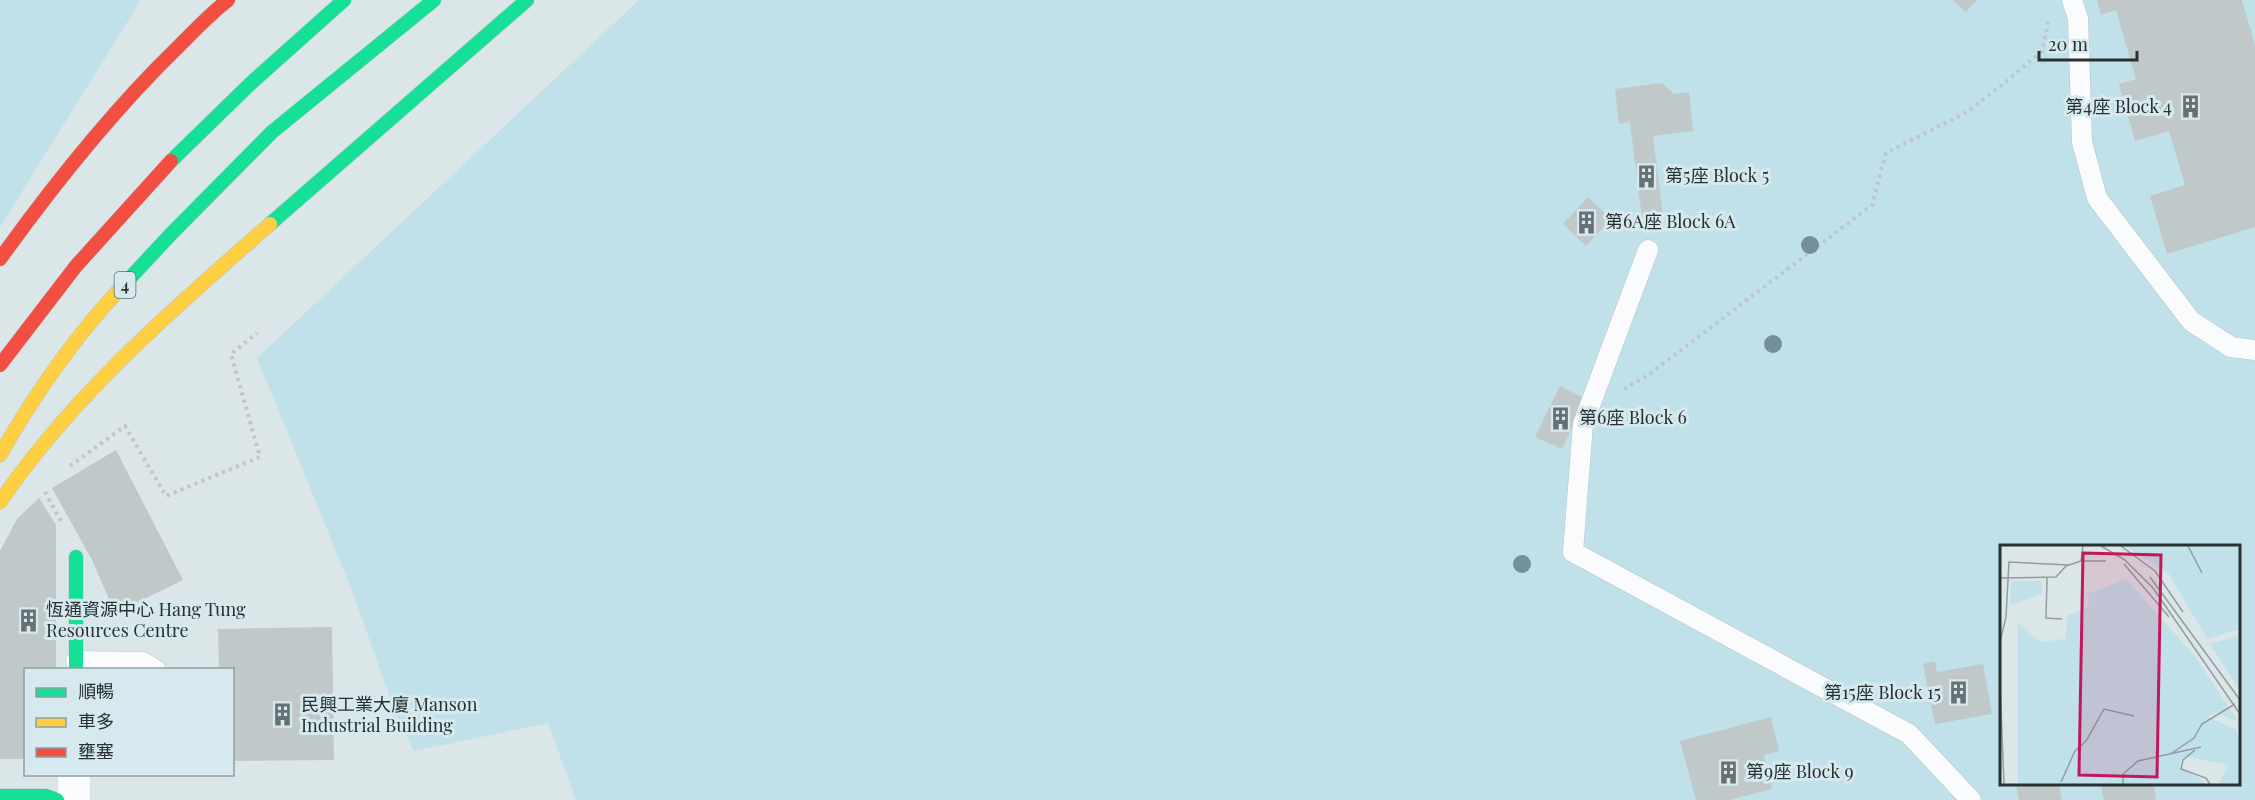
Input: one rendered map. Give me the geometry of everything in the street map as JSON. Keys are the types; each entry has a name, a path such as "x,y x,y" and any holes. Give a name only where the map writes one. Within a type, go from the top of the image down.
{"main road":[{"path":"0,259 53,185 116,109 228,0"},
{"path":"0,365 56,289 185,147 240,93 344,0"},
{"name":"4","path":"0,455 56,367 97,315 171,234 272,132 434,0"},
{"path":"0,502 17,476 40,448 107,372 153,327 527,0"},
{"path":"76,557 76,665"},
{"path":"0,796 46,796 57,800"}],"street":[{"path":"74,776 74,800"}],"lane":[{"path":"2072,0 2078,18 2082,142 2097,198 2191,321 2231,347 2255,350"},
{"path":"1648,250 1583,424 1573,552 1909,734 1971,800"},
{"path":"76,665 143,663 154,668"}],"path":[{"path":"1589,409 1648,375 1872,205 1886,153 1967,112 2042,51 2051,10"},
{"path":"61,473 125,426 166,496 260,457 231,354 257,333"},
{"path":"42,487 62,523"}],"shaded area":[{"path":"0,0 141,0 0,227"},
{"path":"639,0 2255,0 2255,800 576,800 548,723 414,751 397,717 351,588 257,358"}],"building":[{"path":"1953,0 1977,0 1966,12"},
{"name":"第4座 Block 4","path":"2097,0 2242,0 2255,45 2255,227 2167,254 2150,196 2185,185 2169,131 2135,141 2119,84 2136,79 2116,10 2101,15"},
{"name":"第5座 Block 5","path":"1662,83 1674,94 1689,92 1693,131 1653,136 1663,215 1642,218 1630,122 1619,124 1615,89"},
{"name":"第6A座 Block 6A","path":"1588,197 1611,219 1586,246 1563,224"},
{"name":"第6座 Block 6","path":"1560,386 1586,399 1562,449 1535,437"},
{"path":"116,450 183,580 115,613 92,560 52,488"},
{"name":"恆通資源中心 Hang Tung Resources Centre","path":"39,498 56,525 56,668 24,668 24,759 0,759 0,551 17,519"},
{"name":"民興工業大廈 Manson Industrial Building","path":"332,627 334,760 234,761 234,668 219,668 218,629"},
{"name":"第15座 Block 15","path":"1935,661 1937,672 1983,664 1992,714 1935,724 1923,664"},
{"name":"第9座 Block 9","path":"1771,717 1779,751 1764,755 1772,789 1729,800 1696,800 1680,741"},
{"path":"2016,785 2059,785 2062,800 2019,800"},
{"path":"2101,785 2154,785 2156,800 2104,800"}],"traffic: fast":[{"path":"171,161 250,84 344,0"},
{"path":"117,292 272,132 434,0"},
{"path":"270,224 527,0"},
{"path":"76,557 76,668"},
{"path":"0,796 46,796 57,800"}],"traffic: slow":[{"path":"0,502 29,463 92,389 161,321 270,224"},
{"path":"0,455 54,370 117,292"}],"traffic: jam":[{"path":"0,259 62,176 106,123 153,72 228,0"},
{"path":"0,365 76,266 171,161"}],"place":[{"name":"第4座 Block 4","path":"2190,107"},
{"name":"第5座 Block 5","path":"1647,176"},
{"name":"第6A座 Block 6A","path":"1587,222"},
{"name":"第6座 Block 6","path":"1561,418"},
{"name":"恆通資源中心 Hang Tung Resources Centre","path":"28,620"},
{"name":"第15座 Block 15","path":"1959,693"},
{"name":"民興工業大廈 Manson Industrial Building","path":"283,715"},
{"name":"第9座 Block 9","path":"1728,772"}]}
